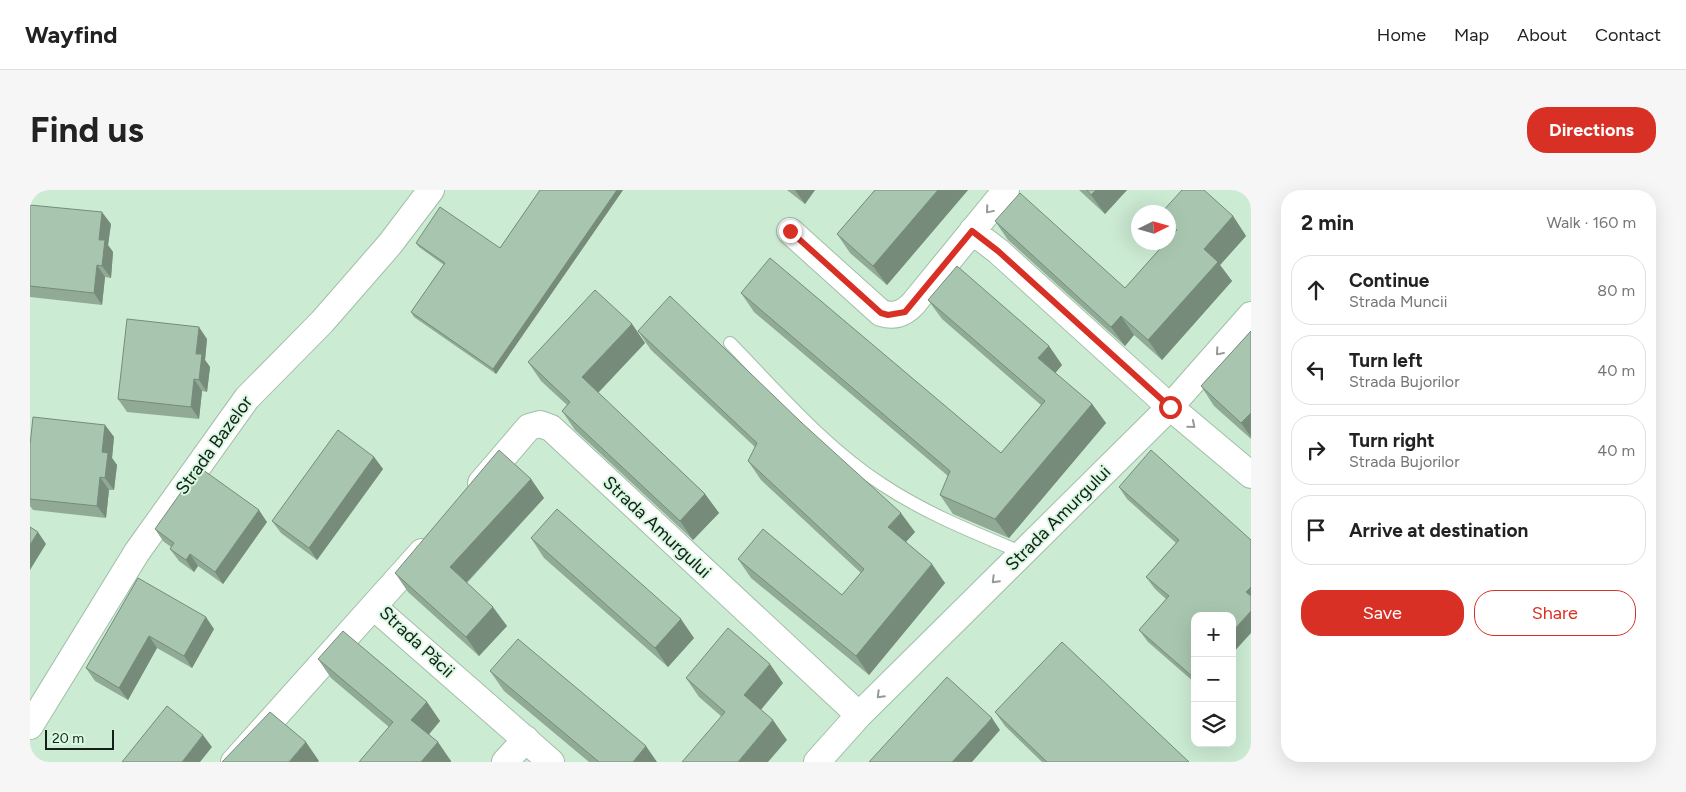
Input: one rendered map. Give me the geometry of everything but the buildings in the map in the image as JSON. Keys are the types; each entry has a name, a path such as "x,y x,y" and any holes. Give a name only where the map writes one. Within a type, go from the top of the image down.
{"street":[{"name":"Strada Bazelor","path":"30,726 137,552 247,398 322,322 390,244 430,190"},
{"path":"790,231 881,313 888,315 905,312 1006,190"},
{"path":"972,231 998,251 1170,407 1251,475"},
{"name":"Strada Amurgului","path":"817,762 859,715 1170,407 1251,315"},
{"name":"Strada Amurgului","path":"465,502 529,427 540,424 551,428 859,715"},
{"name":"Strada Păcii","path":"439,532 375,608 551,762"},
{"path":"234,762 375,608"},
{"path":"505,762 526,739"}],"lane":[{"path":"730,342 817,433 882,484 939,518 1023,553"}],"route":[{"path":"790,231 881,313 898,315 914,304 972,231 998,251 1170,407"}]}
